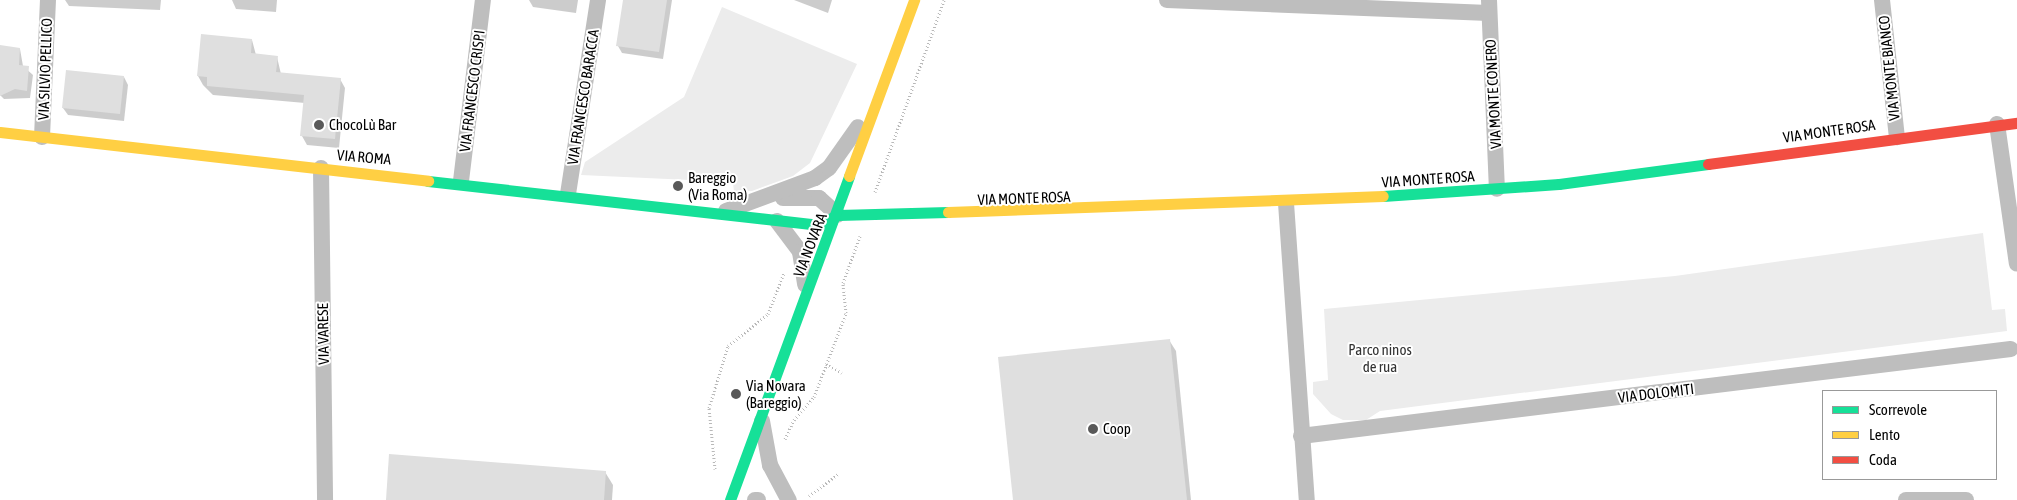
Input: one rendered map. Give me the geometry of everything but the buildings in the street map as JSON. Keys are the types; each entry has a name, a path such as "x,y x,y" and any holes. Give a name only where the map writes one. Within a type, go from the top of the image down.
{"street":[{"name":"VIA SILVIO PELLICO","path":"42,137 48,0"},
{"name":"VIA FRANCESCO CRISPI","path":"461,181 484,0"},
{"name":"VIA FRANCESCO BARACCA","path":"568,194 598,0"},
{"name":"VIA NOVARA","path":"730,500 761,414 838,216 914,0"},
{"path":"1167,0 1489,7"},
{"name":"VIA MONTE BIANCO","path":"1882,0 1897,137"},
{"name":"VIA MONTE CONERO","path":"1489,7 1497,189"},
{"path":"724,212 763,200 829,168 880,94"},
{"name":"VIA MONTE ROSA","path":"838,216 1286,203 1497,189 1997,124 2017,123"},
{"path":"1997,124 2017,264"},
{"name":"VIA ROMA","path":"0,132 321,168 461,181 724,212 777,221 818,225 838,216"},
{"name":"VIA VARESE","path":"321,168 325,500"},
{"path":"763,200 819,198 838,216"},
{"path":"1286,203 1307,500"},
{"path":"777,221 800,252 805,301"},
{"name":"VIA DOLOMITI","path":"1301,436 2011,349"},
{"path":"761,414 770,465 789,500"},
{"path":"737,479 742,500"},
{"path":"1906,500 1966,500"}],"path":[{"path":"867,216 944,0"},
{"path":"785,444 794,420 814,397 846,313 843,283 856,247 825,249"},
{"path":"716,477 709,408 728,346 768,314 791,254 800,252"},
{"path":"826,364 842,373"},
{"path":"805,490 811,499 839,473"}],"green space":[{"path":"722,7 857,64 810,163 793,176 752,191 734,192 733,182 581,175 585,162 684,97"},
{"name":"Parco ninos de rua","path":"1983,233 1992,310 2005,309 2007,331 1380,411 1366,420 1343,420 1331,414 1313,394 1313,382 1328,380 1324,309 1675,276"}],"traffic: fast":[{"path":"1383,196 1559,184 1708,164"},
{"path":"730,500 849,176"},
{"path":"428,181 818,225 838,215 948,212"}],"traffic: slow":[{"path":"849,176 914,0"},
{"path":"0,132 428,181"},
{"path":"948,212 1383,196"}],"traffic: jam":[{"path":"1708,164 2017,123"}],"place":[{"name":"ChocoLù Bar","path":"319,125"},
{"name":"Bareggio (Via Roma)","path":"678,186"},
{"name":"Via Novara (Bareggio)","path":"736,394"},
{"name":"Coop","path":"1093,429"}]}
